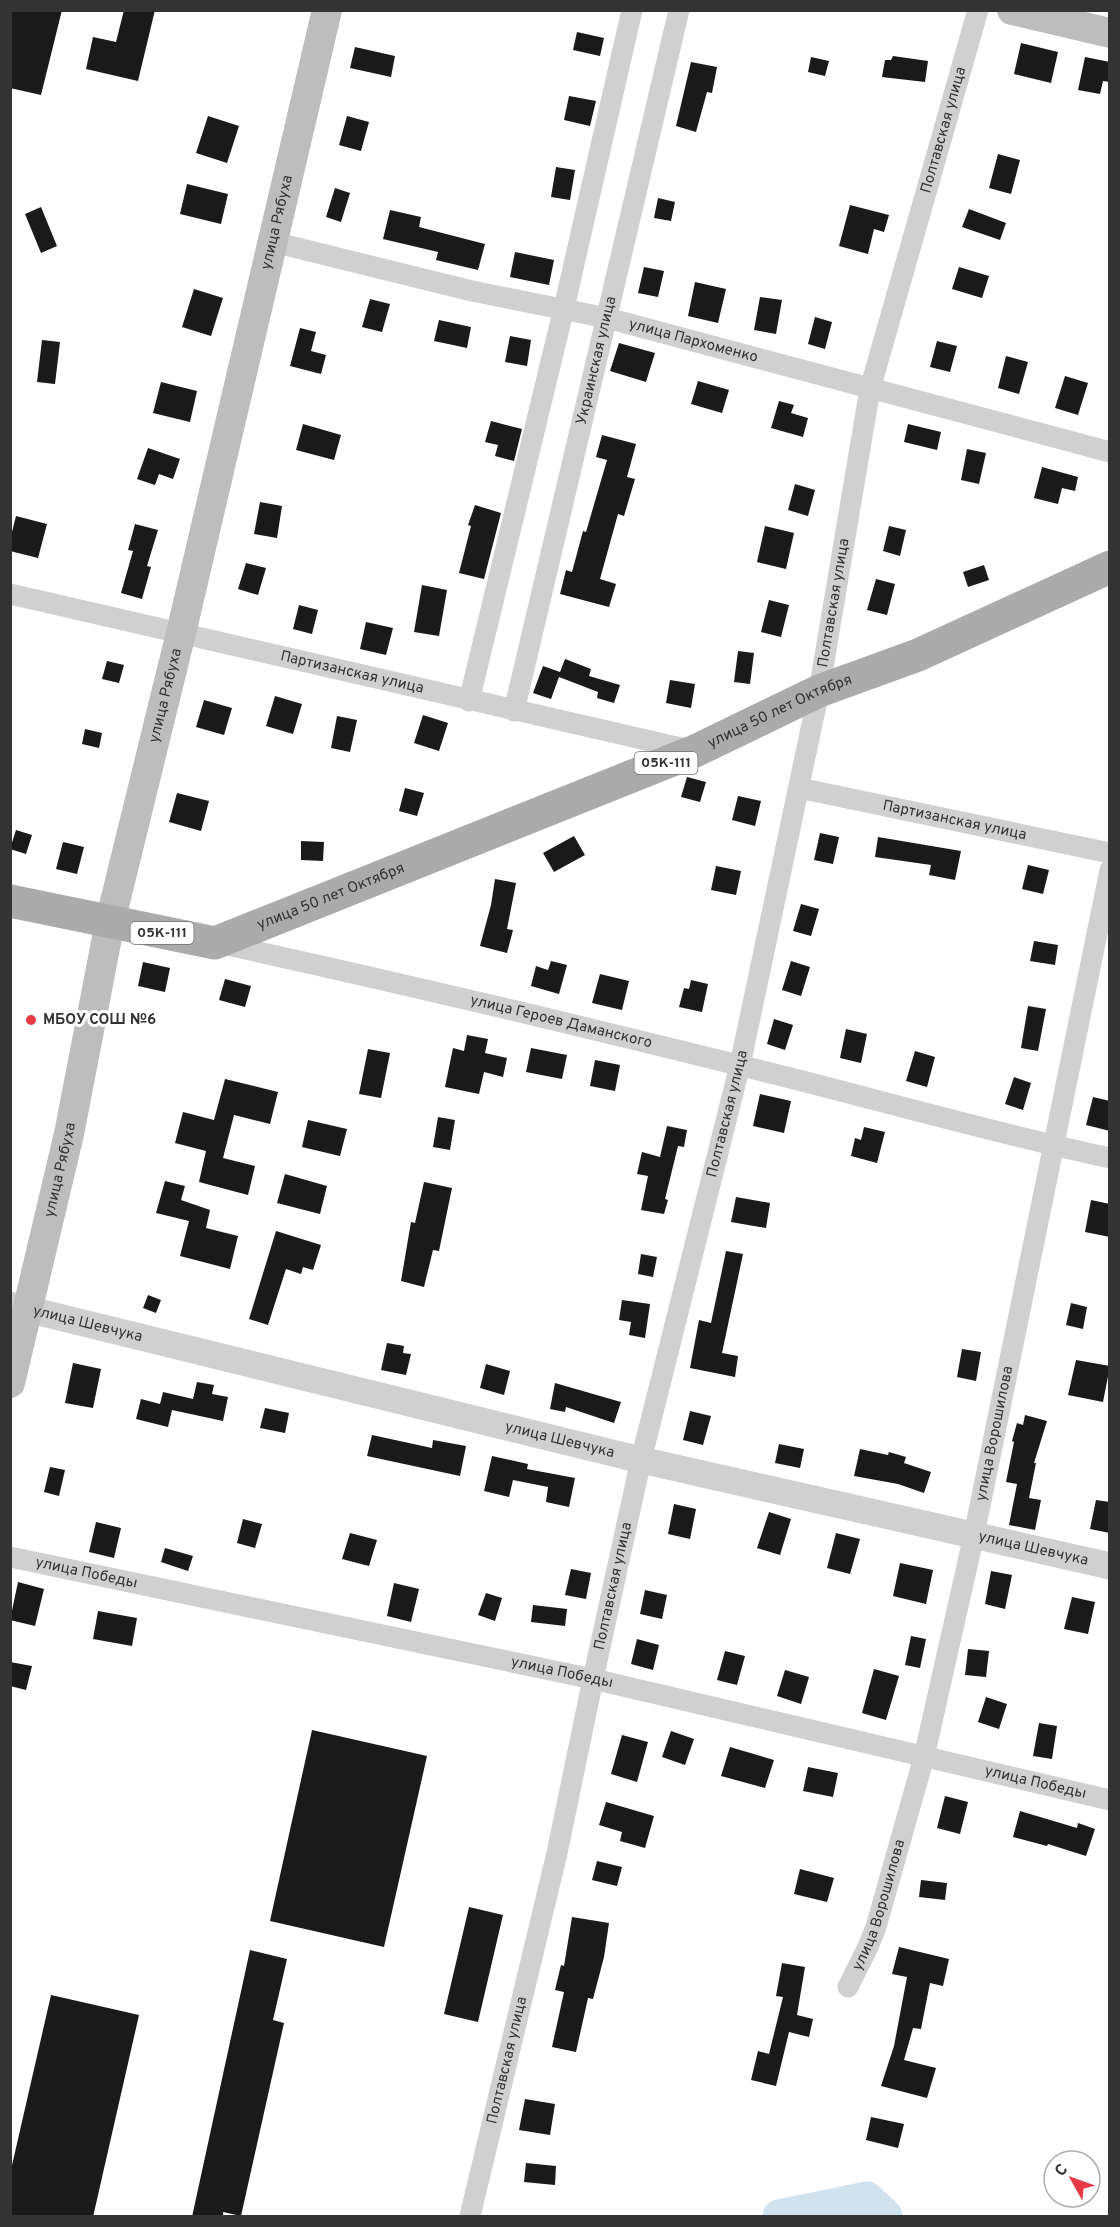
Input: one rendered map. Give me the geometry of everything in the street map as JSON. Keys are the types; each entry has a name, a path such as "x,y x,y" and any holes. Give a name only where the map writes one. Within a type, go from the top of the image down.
{"main road":[{"name":"улица Рябуха","path":"10,1383 20,1307 69,1134 110,922 181,633 327,10"},
{"path":"1012,10 1110,33"},
{"name":"улица 50 лет Октября","path":"215,943 695,752 819,691 918,655 1110,567"},
{"name":"улица Героев Даманского","path":"10,901 215,943"}],"street":[{"path":"469,701 564,308 632,10"},
{"name":"Украинская улица","path":"514,711 679,10"},
{"name":"Полтавская улица","path":"470,2217 557,1853 641,1460 740,1065 819,691 870,389 978,10"},
{"name":"улица Пархоменко","path":"273,242 472,291 607,318 1110,452"},
{"name":"Партизанская улица","path":"10,594 695,752"},
{"name":"Партизанская улица","path":"799,788 1110,853"},
{"name":"улица Ворошилова","path":"848,1987 876,1927 924,1757 974,1535 1110,870"},
{"name":"улица Героев Даманского","path":"215,943 433,990 1110,1158"},
{"name":"улица Шевчука","path":"20,1307 641,1460 1110,1566"},
{"name":"улица Победы","path":"10,1557 593,1679 1110,1800"}],"building":[{"path":"10,10 62,10 41,95 10,88"},
{"path":"124,10 155,10 138,81 86,69 93,37 116,42"},
{"path":"577,32 604,38 600,56 573,50"},
{"path":"1021,43 1058,52 1051,83 1014,74"},
{"path":"355,47 395,56 391,77 350,68"},
{"path":"893,56 928,61 925,82 882,77 885,60 891,60"},
{"path":"811,57 829,61 825,76 808,72"},
{"path":"1085,57 1110,62 1110,82 1103,81 1100,94 1078,90"},
{"path":"691,62 717,67 712,93 707,92 696,132 676,126"},
{"path":"569,96 596,101 590,126 564,120"},
{"path":"208,116 239,126 227,163 196,153"},
{"path":"347,116 369,122 361,151 339,145"},
{"path":"998,154 1020,160 1011,194 989,188"},
{"path":"556,167 575,170 570,200 551,197"},
{"path":"187,184 228,194 221,224 180,214"},
{"path":"335,188 350,193 341,222 326,217"},
{"path":"658,198 675,202 671,221 654,218"},
{"path":"850,205 889,215 884,232 874,229 868,254 839,246"},
{"path":"41,207 57,246 41,253 25,214"},
{"path":"969,209 1006,223 1000,240 962,227"},
{"path":"390,210 421,217 419,227 485,244 478,270 436,260 438,252 383,239"},
{"path":"515,252 554,260 549,285 510,277"},
{"path":"644,267 664,271 658,297 638,293"},
{"path":"959,267 989,276 982,298 952,289"},
{"path":"695,282 726,289 718,323 688,316"},
{"path":"194,289 223,298 211,336 182,327"},
{"path":"760,297 782,300 776,334 754,330"},
{"path":"370,299 390,304 382,332 362,327"},
{"path":"815,317 832,322 825,349 808,344"},
{"path":"439,320 471,327 467,348 434,341"},
{"path":"300,328 316,332 311,351 326,355 321,374 290,366"},
{"path":"510,336 531,340 527,366 505,362"},
{"path":"42,340 60,342 55,384 37,382"},
{"path":"937,341 957,346 950,372 930,367"},
{"path":"619,343 655,353 646,382 610,371"},
{"path":"1006,356 1028,362 1019,394 998,388"},
{"path":"1065,376 1088,383 1078,415 1055,408"},
{"path":"698,381 729,390 722,413 691,404"},
{"path":"161,382 197,391 190,422 153,413"},
{"path":"779,401 794,405 791,413 808,418 803,437 771,428"},
{"path":"491,421 522,429 514,461 495,456 498,445 485,442"},
{"path":"303,424 341,435 334,460 296,450"},
{"path":"908,424 941,432 937,450 904,442"},
{"path":"602,435 636,444 627,477 635,479 624,516 618,514 600,579 616,584 609,607 560,594 566,570 572,572 607,460 596,457"},
{"path":"148,448 180,459 173,479 159,474 155,485 137,479"},
{"path":"967,449 986,453 979,484 961,480"},
{"path":"1042,467 1078,477 1075,491 1062,488 1058,504 1034,498"},
{"path":"795,484 815,490 808,516 788,510"},
{"path":"260,502 282,506 277,538 254,534"},
{"path":"475,505 501,513 484,579 459,573 471,526 468,525"},
{"path":"16,516 47,524 38,558 10,551 10,540"},
{"path":"135,524 158,530 147,566 151,567 142,599 121,593 133,551 128,550"},
{"path":"765,526 794,533 786,569 757,562"},
{"path":"889,526 906,530 900,556 883,551"},
{"path":"246,563 266,568 258,595 238,589"},
{"path":"984,565 989,580 968,587 963,572"},
{"path":"876,579 895,584 887,615 867,610"},
{"path":"422,585 447,590 439,636 414,632"},
{"path":"769,600 789,605 781,637 761,632"},
{"path":"299,605 318,610 312,634 293,629"},
{"path":"366,622 393,628 386,655 360,649"},
{"path":"738,651 754,653 750,684 734,682"},
{"path":"565,659 591,669 589,676 620,685 614,703 597,698 598,692 559,677 551,699 533,693 543,666 560,672"},
{"path":"107,661 124,665 119,683 102,679"},
{"path":"670,680 695,684 691,708 666,703"},
{"path":"275,696 302,704 293,734 266,726"},
{"path":"204,700 232,708 224,735 196,727"},
{"path":"423,715 448,723 439,751 414,743"},
{"path":"337,716 357,720 350,752 331,748"},
{"path":"85,729 102,733 99,748 82,744"},
{"path":"687,777 706,782 700,802 681,797"},
{"path":"405,788 424,793 417,816 399,811"},
{"path":"177,793 209,801 201,831 169,822"},
{"path":"738,796 761,801 755,826 732,820"},
{"path":"16,830 32,835 26,854 10,849"},
{"path":"820,833 839,837 833,864 814,860"},
{"path":"574,836 585,855 554,872 543,853"},
{"path":"878,837 961,851 955,880 929,875 931,865 875,857"},
{"path":"301,841 324,842 323,861 301,860"},
{"path":"63,842 84,847 77,874 56,869"},
{"path":"1028,865 1049,870 1043,894 1022,889"},
{"path":"716,866 741,871 736,895 711,890"},
{"path":"495,879 516,883 507,929 513,930 507,953 480,946"},
{"path":"801,904 819,909 811,936 793,931"},
{"path":"1034,941 1058,945 1055,965 1030,961"},
{"path":"551,961 567,965 559,994 531,986 536,966 548,970"},
{"path":"791,961 810,967 801,996 782,990"},
{"path":"143,962 170,968 165,992 138,986"},
{"path":"600,974 629,981 622,1010 592,1003"},
{"path":"225,979 251,986 245,1007 219,1000"},
{"path":"691,980 708,984 702,1012 679,1007 684,988 689,989"},
{"path":"1028,1006 1046,1009 1038,1051 1021,1048"},
{"path":"774,1019 793,1025 785,1050 767,1044"},
{"path":"846,1029 867,1034 861,1063 840,1058"},
{"path":"467,1035 488,1039 485,1053 507,1058 503,1077 484,1072 479,1094 445,1087 453,1048 464,1051"},
{"path":"531,1048 567,1055 562,1079 526,1072"},
{"path":"368,1049 390,1053 381,1098 359,1094"},
{"path":"915,1051 935,1057 927,1087 906,1081"},
{"path":"595,1060 620,1065 615,1091 590,1086"},
{"path":"1014,1077 1031,1083 1023,1110 1005,1104"},
{"path":"225,1079 278,1092 270,1124 234,1115 223,1158 255,1166 248,1195 199,1182 206,1151 175,1143 183,1112 214,1120"},
{"path":"760,1094 791,1101 784,1133 753,1126"},
{"path":"1093,1097 1110,1101 1110,1131 1086,1125"},
{"path":"438,1117 455,1120 450,1150 433,1147"},
{"path":"308,1120 347,1129 340,1156 302,1147"},
{"path":"667,1126 687,1130 684,1147 678,1146 665,1199 668,1200 664,1214 641,1210 648,1176 637,1174 642,1152 660,1157"},
{"path":"864,1127 885,1132 877,1163 851,1156 855,1138 861,1140"},
{"path":"285,1174 327,1186 320,1214 277,1203"},
{"path":"165,1181 185,1186 181,1200 210,1210 206,1228 238,1236 230,1269 180,1256 189,1221 156,1213"},
{"path":"424,1182 452,1188 439,1251 433,1250 424,1287 401,1281 411,1222 415,1223"},
{"path":"736,1197 770,1203 766,1228 731,1222"},
{"path":"1091,1200 1110,1204 1110,1237 1085,1232"},
{"path":"276,1231 321,1245 313,1270 303,1267 301,1274 286,1269 268,1325 249,1319"},
{"path":"726,1251 743,1254 722,1353 738,1356 735,1377 690,1368 699,1320 711,1323"},
{"path":"641,1254 657,1257 653,1277 638,1274"},
{"path":"148,1295 161,1300 156,1313 143,1308"},
{"path":"622,1300 650,1304 645,1338 629,1335 631,1322 619,1320"},
{"path":"1071,1303 1087,1307 1083,1329 1066,1325"},
{"path":"387,1343 404,1346 403,1353 411,1354 406,1375 381,1370"},
{"path":"962,1349 981,1352 976,1381 957,1377"},
{"path":"1076,1360 1110,1366 1103,1402 1068,1395"},
{"path":"73,1363 101,1369 93,1408 65,1403"},
{"path":"486,1364 510,1371 504,1395 480,1388"},
{"path":"197,1382 214,1385 212,1394 228,1397 223,1421 172,1410 168,1427 136,1419 141,1399 160,1404 163,1392 193,1399"},
{"path":"555,1383 621,1402 614,1423 566,1407 565,1412 550,1409"},
{"path":"265,1408 289,1413 285,1433 260,1428"},
{"path":"690,1411 711,1416 703,1445 683,1440"},
{"path":"1025,1415 1047,1421 1034,1463 1036,1463 1029,1498 1041,1500 1035,1530 1009,1525 1017,1484 1006,1482 1017,1423 1023,1425"},
{"path":"372,1435 432,1448 433,1440 466,1446 460,1476 367,1456"},
{"path":"779,1444 804,1449 800,1468 775,1463"},
{"path":"860,1449 888,1455 889,1452 906,1457 904,1463 931,1472 924,1493 898,1484 854,1476"},
{"path":"492,1456 528,1464 527,1469 575,1478 569,1507 546,1502 548,1487 513,1480 509,1497 484,1491"},
{"path":"50,1467 65,1470 59,1496 44,1492"},
{"path":"1096,1500 1110,1502 1110,1533 1090,1529"},
{"path":"674,1504 696,1509 690,1539 668,1534"},
{"path":"769,1512 791,1519 780,1555 757,1548"},
{"path":"243,1519 262,1524 255,1548 237,1543"},
{"path":"96,1522 121,1528 114,1558 89,1552"},
{"path":"350,1533 377,1540 369,1566 342,1559"},
{"path":"836,1533 860,1539 850,1574 827,1568"},
{"path":"165,1548 193,1556 188,1571 161,1562"},
{"path":"900,1563 933,1570 926,1604 893,1596"},
{"path":"571,1569 591,1573 586,1599 565,1595"},
{"path":"991,1571 1012,1575 1005,1609 985,1604"},
{"path":"18,1582 44,1589 35,1626 10,1620"},
{"path":"394,1583 419,1589 411,1622 387,1616"},
{"path":"645,1590 667,1595 662,1619 640,1614"},
{"path":"486,1593 502,1598 495,1621 478,1615"},
{"path":"1072,1597 1095,1602 1088,1634 1064,1629"},
{"path":"533,1605 567,1609 565,1626 531,1622"},
{"path":"98,1611 137,1618 132,1646 93,1639"},
{"path":"911,1636 926,1639 920,1668 905,1665"},
{"path":"637,1639 659,1645 653,1670 631,1664"},
{"path":"968,1649 989,1651 986,1677 965,1675"},
{"path":"725,1651 745,1656 737,1685 717,1680"},
{"path":"10,1662 32,1666 26,1690 10,1686"},
{"path":"874,1669 899,1676 886,1720 862,1713"},
{"path":"785,1670 809,1677 801,1704 777,1696"},
{"path":"986,1697 1007,1704 999,1729 978,1722"},
{"path":"1039,1723 1057,1726 1052,1759 1033,1756"},
{"path":"312,1730 427,1756 384,1947 270,1921"},
{"path":"671,1731 694,1739 685,1765 662,1757"},
{"path":"622,1735 648,1742 637,1782 611,1774"},
{"path":"730,1747 774,1760 765,1788 721,1776"},
{"path":"808,1767 838,1773 833,1797 803,1791"},
{"path":"945,1796 968,1802 960,1834 937,1828"},
{"path":"606,1802 654,1816 645,1848 620,1841 622,1832 599,1825"},
{"path":"1020,1811 1077,1828 1078,1823 1095,1829 1086,1856 1048,1844 1047,1846 1013,1837"},
{"path":"597,1861 622,1867 617,1886 592,1880"},
{"path":"800,1869 834,1878 827,1902 794,1894"},
{"path":"921,1880 947,1883 945,1900 919,1897"},
{"path":"469,1907 503,1915 478,2022 444,2014"},
{"path":"572,1917 609,1923 604,1957 593,1999 588,1998 576,2052 552,2047 564,1992 555,1990 561,1965 564,1966"},
{"path":"899,1947 949,1959 943,1986 930,1983 921,2029 913,2028 904,2060 936,2068 927,2098 881,2086 894,2046 907,1977 892,1974"},
{"path":"250,1950 287,1959 273,2020 284,2023 241,2216 223,2212 223,2217 192,2217"},
{"path":"782,1963 805,1967 797,2015 813,2019 809,2037 789,2032 776,2086 751,2080 758,2051 769,2054 783,1997 776,1996"},
{"path":"51,1995 139,2015 93,2217 10,2217 10,2174"},
{"path":"525,2099 555,2104 550,2135 519,2130"},
{"path":"871,2117 904,2124 898,2148 866,2140"},
{"path":"526,2163 556,2166 555,2185 524,2182"}],"waterway":[{"path":"779,2216 867,2198 886,2216"}],"place":[{"name":"МБОУ СОШ №6","path":"31,1020"}]}
